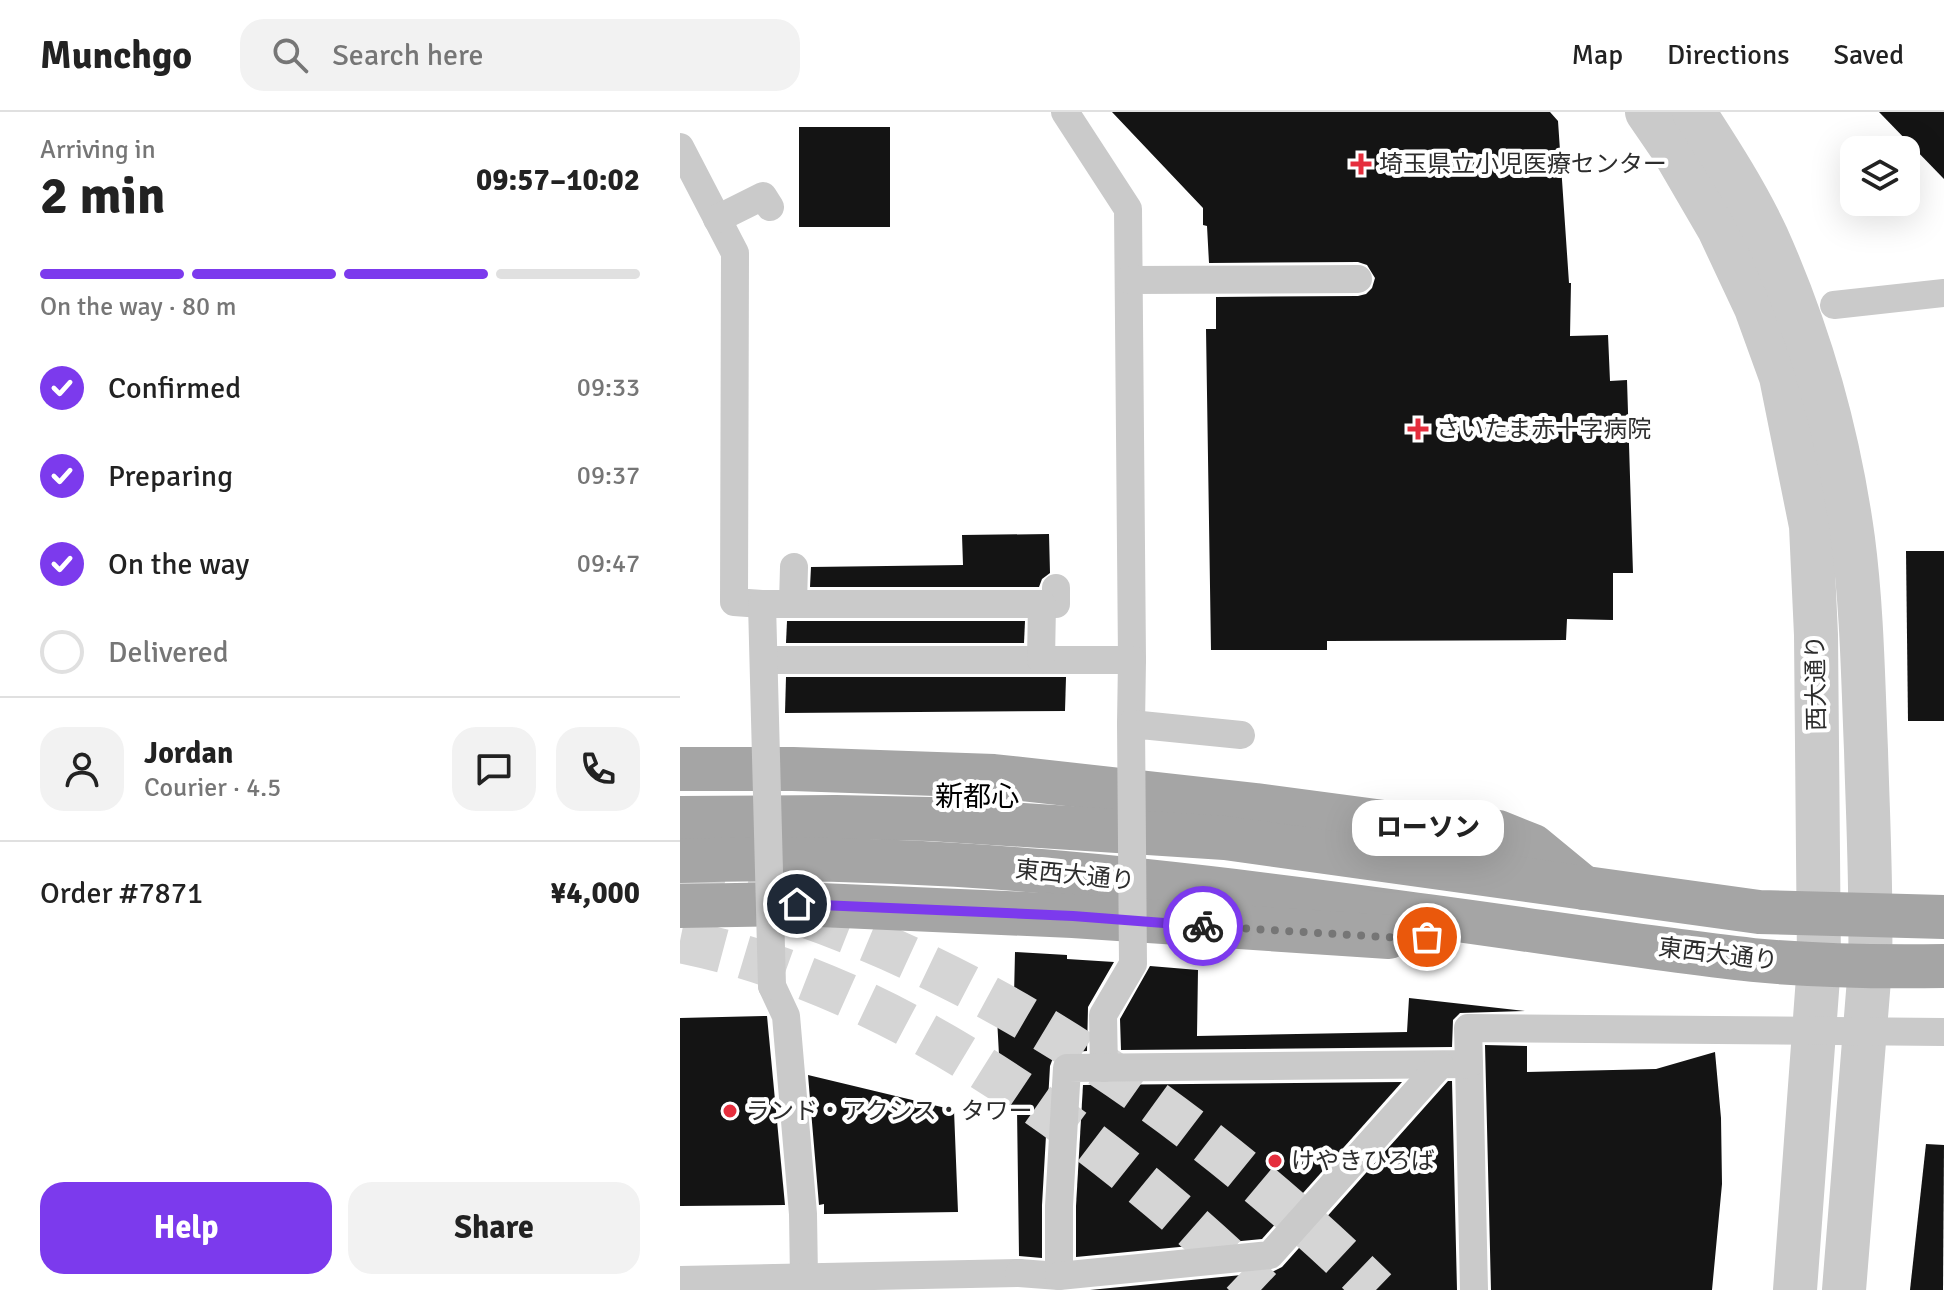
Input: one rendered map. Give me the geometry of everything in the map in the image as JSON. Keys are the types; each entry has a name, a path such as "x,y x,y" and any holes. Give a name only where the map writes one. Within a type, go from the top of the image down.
{"main road":[{"path":"680,769 793,769 994,776 1256,805 1419,827 1498,832 1533,846 1584,888"},
{"name":"東西大通り","path":"680,818 790,816 930,819 1166,834 1296,847 1759,912 1944,917"},
{"name":"東西大通り","path":"680,861 836,860 984,866 1224,889 1754,960 1870,967 1944,966"},
{"path":"680,906 797,904 1073,916 1402,938 1538,931"}],"street":[{"path":"1065,112 1128,209 1133,964 1103,1015 1104,1068"},
{"name":"西大通り","path":"1647,112 1719,229 1756,308 1781,377 1811,526 1816,635 1819,964 1795,1290"},
{"name":"西大通り","path":"1694,112 1727,164 1766,236 1811,356 1839,462 1853,539 1862,655 1871,916 1870,967 1844,1290"},
{"path":"680,147 735,253 734,602 762,604 1049,596 1041,660"},
{"path":"717,219 763,196 770,207"},
{"path":"1129,280 1358,279"},
{"path":"1834,305 1944,293"},
{"path":"793,603 794,567"},
{"path":"762,604 772,986 786,1016 803,1214 804,1278"},
{"path":"764,660 1132,660"},
{"path":"1131,724 1241,735"},
{"path":"1474,1290 1468,1028 1944,1032"},
{"path":"1061,1283 1059,1206 1067,1068 1469,1064"},
{"path":"680,1280 1019,1273 1061,1283 1270,1255 1440,1065"}],"building":[{"name":"さいたま赤十字病院","path":"1112,112 1550,112 1558,121 1571,283 1570,336 1608,335 1610,381 1627,380 1633,573 1613,573 1613,620 1567,619 1566,640 1327,641 1327,650 1211,650 1206,329 1216,329 1216,297 1358,296 1372,288 1375,278 1367,265 1358,262 1209,263 1203,208"},
{"path":"1879,112 1944,112 1944,179 1920,154 1920,136 1902,136"},
{"path":"799,127 890,127 890,227 799,227"},
{"path":"1049,534 1050,573 1042,579 1039,587 810,587 811,567 963,565 962,535"},
{"path":"1906,551 1944,551 1944,721 1908,721"},
{"path":"787,621 1025,621 1024,643 786,643"},
{"path":"786,677 1066,677 1065,711 785,713"},
{"path":"1015,952 1114,962 1088,1007 1087,1051 1059,1053 1050,1066 1042,1258 1019,1256 1017,1109 1002,1111 996,999 1014,996"},
{"path":"1150,966 1198,970 1197,1036 1407,1032 1409,998 1525,1011 1460,1013 1453,1020 1452,1047 1121,1050 1120,1019"},
{"name":"ランド・アクシス・タワー","path":"767,1016 785,1205 680,1206 680,1018"},
{"path":"1485,1045 1527,1046 1527,1072 1656,1069 1715,1052 1721,1118 1722,1184 1712,1290 1491,1290"},
{"path":"808,1075 954,1110 958,1212 824,1214 824,1204 819,1205"},
{"path":"1448,1081 1452,1081 1457,1290 1090,1290 1272,1272 1282,1267"},
{"path":"1402,1082 1262,1239 1076,1257 1083,1085"},
{"path":"1926,1144 1944,1145 1943,1290 1910,1290"}],"tunnel":[{"path":"680,880 779,907 874,943 967,986 1056,1037 1141,1093 1223,1155 1302,1221 1376,1290"},
{"path":"680,941 761,962 841,993 918,1031 993,1075 1065,1124 1134,1178 1261,1290"}],"way so far":[{"path":"1203,926 1427,937"}],"place":[{"name":"埼玉県立小児医療センター","path":"1361,164"},
{"name":"さいたま赤十字病院","path":"1418,429"},
{"name":"ローソン","path":"1427,937"},
{"name":"ランド・アクシス・タワー","path":"730,1111"},
{"name":"けやきひろば","path":"1275,1161"}],"district":[{"name":"新都心","path":"977,796"}],"route":[{"path":"797,904 1073,916 1203,926"}]}
